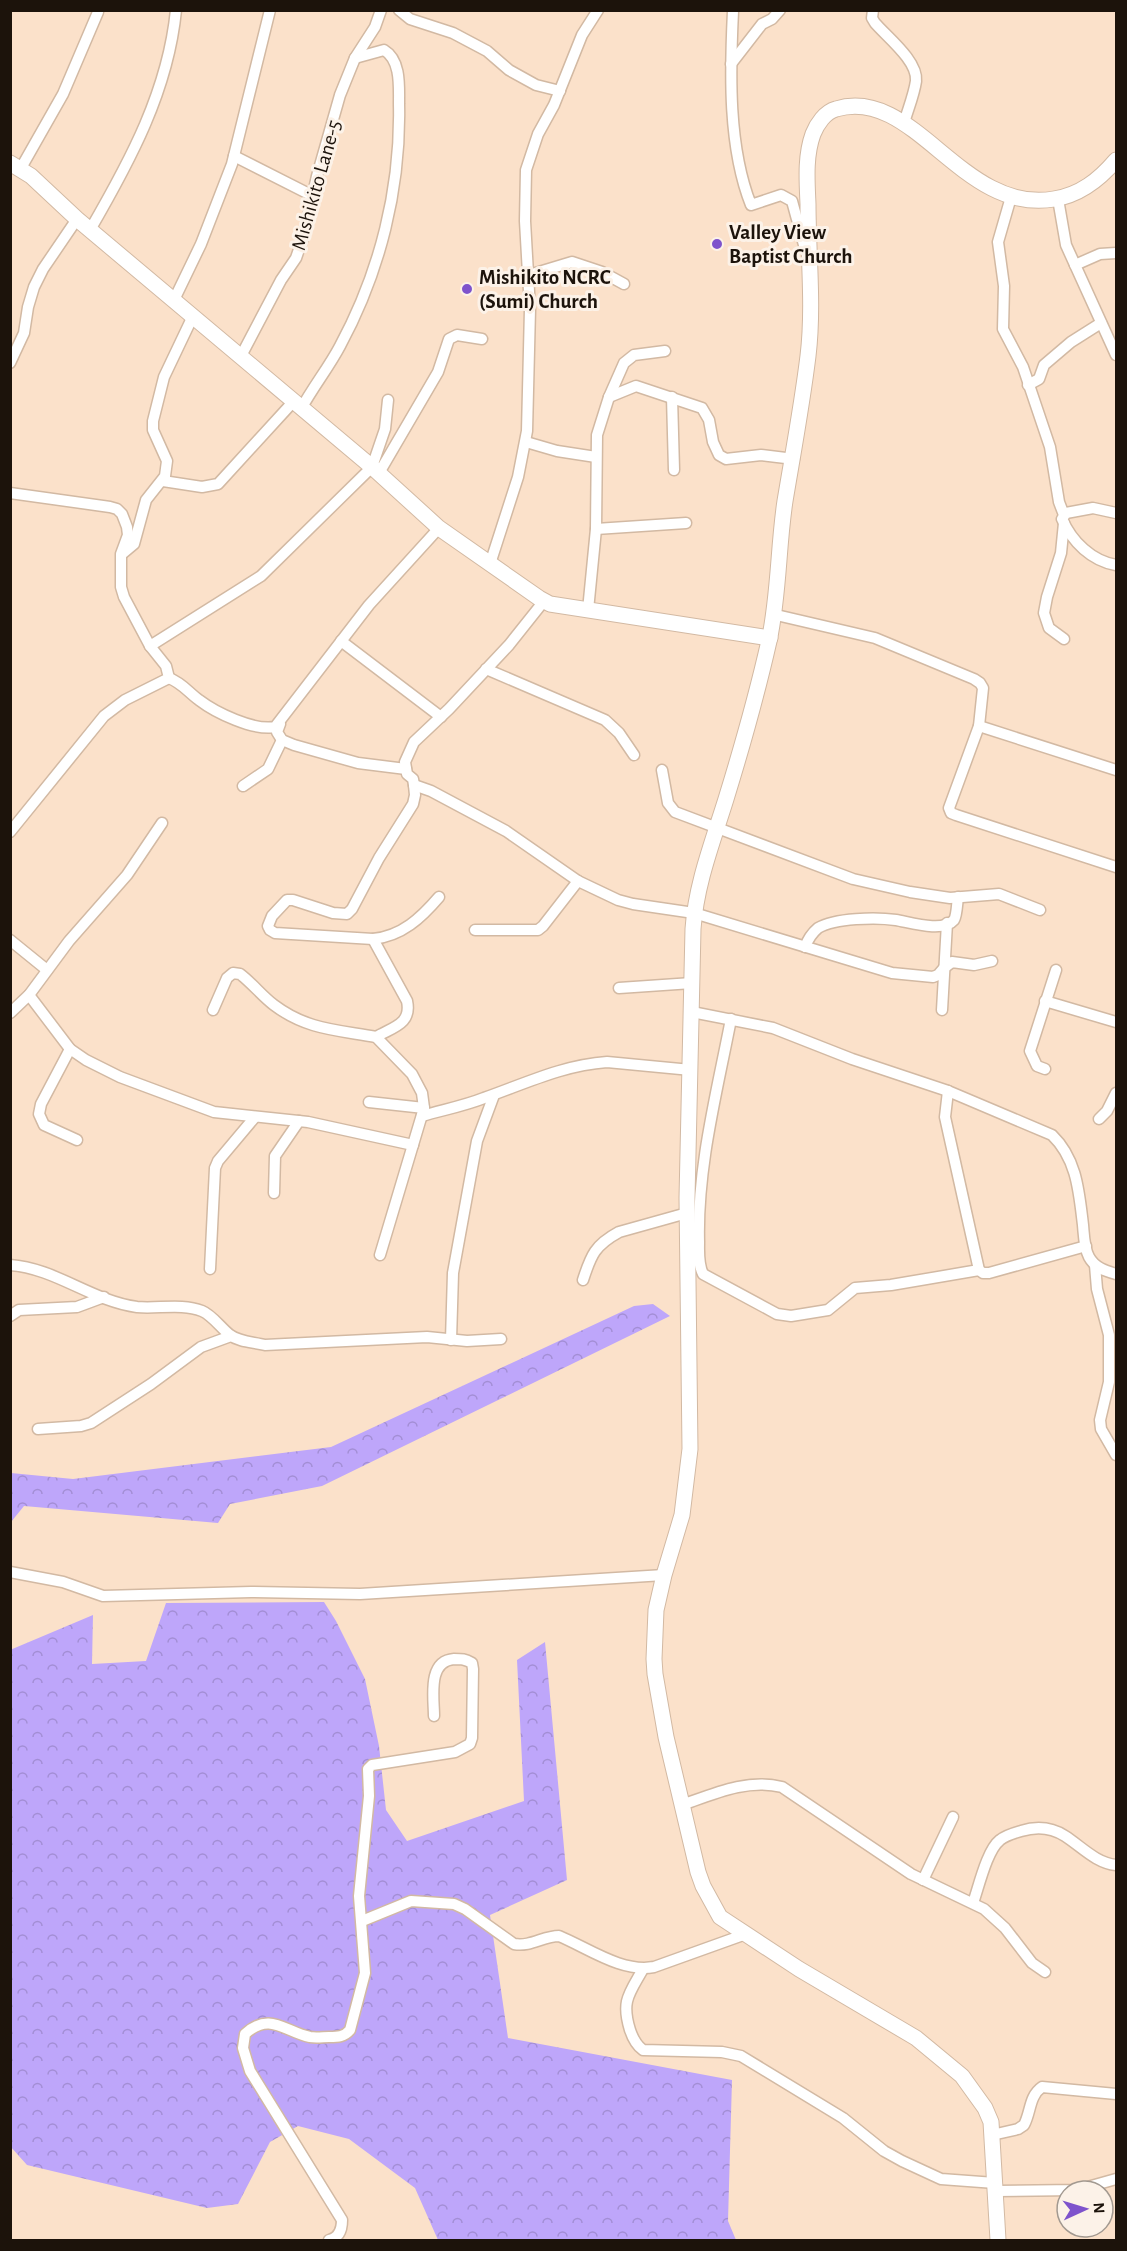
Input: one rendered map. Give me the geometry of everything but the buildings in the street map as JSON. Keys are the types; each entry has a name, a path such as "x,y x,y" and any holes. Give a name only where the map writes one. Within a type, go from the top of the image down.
{"main road":[{"path":"998,2241 991,2122 985,2108 954,2067 916,2038 720,1917 713,1908 698,1872 666,1737 655,1674 655,1622 664,1575 682,1515 690,1449 687,1213 694,914 705,867 741,750 770,638 785,501 794,459 809,352 807,167 813,133 819,122 834,109 856,106 887,114 904,123 979,182 1023,200 1058,199 1090,186 1116,160"},
{"path":"14,167 376,470 439,528 544,601 550,604 770,638"}],"street":[{"path":"90,230 118,182 157,99 170,50 176,10"},
{"path":"174,300 201,244 234,156 270,10"},
{"name":"Mishikito Lane-5","path":"241,356 296,258 340,95 355,58 375,27 381,10"},
{"path":"399,10 410,20 453,33 479,46 509,70 536,85 560,91"},
{"path":"490,564 512,498 526,442 530,385 525,221 526,170 538,134 554,105 582,35 598,10"},
{"path":"730,64 762,24 772,19 780,10"},
{"path":"873,10 874,23 907,58 915,72 915,84 904,123"},
{"path":"733,11 730,64 737,150 746,192 751,205 781,195 792,201 808,260"},
{"path":"14,167 63,94 98,12"},
{"path":"163,481 202,487 218,484 297,405 339,348 358,310 383,240 392,206 400,124 395,62 390,54 384,50 355,58"},
{"path":"234,156 313,196"},
{"path":"1011,197 999,242 1004,286 1003,329 1021,362 1050,447 1064,519 1077,544 1107,563 1116,565"},
{"path":"1058,199 1064,238 1116,355"},
{"path":"10,363 24,333 34,287 43,268 77,219"},
{"path":"1075,265 1100,254 1116,253"},
{"path":"528,275 572,262 602,272 624,284"},
{"path":"121,554 134,544 146,500 163,481 167,470 167,460 153,430 153,421 164,377 193,316"},
{"path":"1028,385 1039,379 1044,365 1071,342 1101,323"},
{"path":"150,646 261,576 376,470 438,372 449,339 457,335 482,339"},
{"path":"588,610 596,530 597,435 609,397 627,359 634,355 665,351"},
{"path":"609,397 636,386 702,408 706,413 713,442 723,458 761,455 794,459"},
{"path":"672,397 674,470"},
{"path":"376,470 385,429 388,400"},
{"path":"526,442 557,452 596,457"},
{"path":"10,493 117,509 122,514 128,526 128,535 121,554 121,587 150,646 166,666 168,678"},
{"path":"1064,639 1049,628 1044,613 1061,553 1066,513 1093,508 1116,513"},
{"path":"596,530 686,522"},
{"path":"406,769 358,763 282,740 277,732 280,724 369,605 439,528"},
{"path":"439,897 416,922 391,936 373,939 275,933 268,926 272,916 287,900 333,913 347,914 413,804 414,785 405,762 414,742 510,645 544,601"},
{"path":"772,614 875,638 974,679 983,688 979,726 950,802 951,813 1116,867"},
{"path":"341,641 441,717"},
{"path":"486,669 605,720 619,733 633,755"},
{"path":"168,678 182,684 196,698 220,713 267,729 280,724"},
{"path":"10,832 104,716 125,700 168,678"},
{"path":"979,726 1116,770"},
{"path":"243,786 272,765 282,740"},
{"path":"662,770 670,808 675,812 853,879 920,894 958,897 999,894 1040,910"},
{"path":"414,785 431,791 506,831 578,881 633,904 694,914 892,973 933,977 952,963 974,965 992,961"},
{"path":"10,1013 29,995 69,940 127,875 162,823"},
{"path":"475,930 538,930 578,881"},
{"path":"805,947 810,936 817,929 835,922 887,919 929,927 947,923 955,917 958,897"},
{"path":"942,1010 947,923"},
{"path":"213,1010 228,978 233,973 240,974 274,1005 310,1025 376,1037 407,1018 409,1010 407,1001 373,939"},
{"path":"10,940 47,970"},
{"path":"1045,1069 1037,1066 1030,1051 1056,970"},
{"path":"619,988 692,983"},
{"path":"29,995 67,1045 86,1060 120,1077 214,1112 299,1121 412,1145"},
{"path":"1045,1001 1116,1022"},
{"path":"692,1012 773,1028 852,1059 948,1091 1052,1135 1064,1148 1078,1185 1086,1246 1090,1258 1095,1265 1116,1274"},
{"path":"731,1019 709,1128 699,1207 699,1263 703,1274 784,1316 828,1310 855,1288 891,1285 979,1270"},
{"path":"376,1037 412,1074 423,1093 423,1112 380,1255"},
{"path":"67,1045 41,1104 39,1114 44,1125 77,1140"},
{"path":"369,1102 423,1112 494,1095 550,1073 595,1063 607,1062 691,1070"},
{"path":"948,1091 945,1117 979,1270 983,1274 989,1273 1086,1246"},
{"path":"1099,1119 1107,1111 1116,1093"},
{"path":"451,1340 453,1273 477,1141 494,1095"},
{"path":"210,1269 214,1168 255,1117"},
{"path":"274,1192 275,1156 299,1121"},
{"path":"583,1280 592,1254 609,1238 619,1232 687,1213"},
{"path":"10,1265 43,1271 104,1297 137,1307 187,1308 202,1311 231,1336 239,1340 265,1345 427,1337 451,1340 501,1340"},
{"path":"1095,1265 1097,1289 1109,1335 1109,1382 1100,1420 1101,1429 1116,1455"},
{"path":"10,1316 19,1310 77,1307 104,1297"},
{"path":"38,1429 81,1426 91,1423 151,1384 201,1347 231,1336"},
{"path":"10,1572 63,1582 103,1596 250,1592 360,1594 664,1575"},
{"path":"329,2241 338,2235 342,2228 342,2220 254,2078 243,2048 245,2034 262,2024 269,2023 311,2037 345,2035 350,2030 365,1973 359,1896 369,1796 368,1769 372,1765 455,1752 470,1744 473,1669 472,1663 466,1659 449,1660 437,1668 434,1716"},
{"path":"682,1805 736,1787 772,1784 782,1786 911,1874 973,1903 1005,1928 1032,1963 1045,1972"},
{"path":"923,1880 953,1817"},
{"path":"973,1903 992,1849 998,1841 1032,1827 1040,1827 1063,1835 1099,1860 1116,1865"},
{"path":"362,1921 411,1901 454,1904 465,1909 514,1944 523,1946 550,1936 559,1936 621,1964 644,1969 746,1935"},
{"path":"644,1969 629,1994 625,2014 633,2038 643,2050 722,2052 741,2056 843,2118 884,2151 941,2179 996,2187 1077,2190 1116,2179"},
{"path":"992,2134 1018,2129 1024,2125 1032,2098 1042,2087 1116,2094"}],"green space":[{"path":"653,1304 670,1316 322,1486 230,1504 218,1523 24,1506 11,1522 11,1473 73,1479 331,1447 634,1306"},
{"path":"324,1602 365,1679 379,1746 386,1810 407,1841 524,1801 517,1660 545,1642 567,1880 490,1915 508,2038 732,2080 728,2221 736,2240 438,2240 415,2188 349,2139 298,2126 270,2142 238,2204 207,2208 27,2165 10,2146 10,1650 93,1615 92,1664 146,1661 166,1603"}],"place":[{"name":"Valley View Baptist Church","path":"717,244"},
{"name":"Mishikito NCRC (Sumi) Church","path":"467,289"}]}
